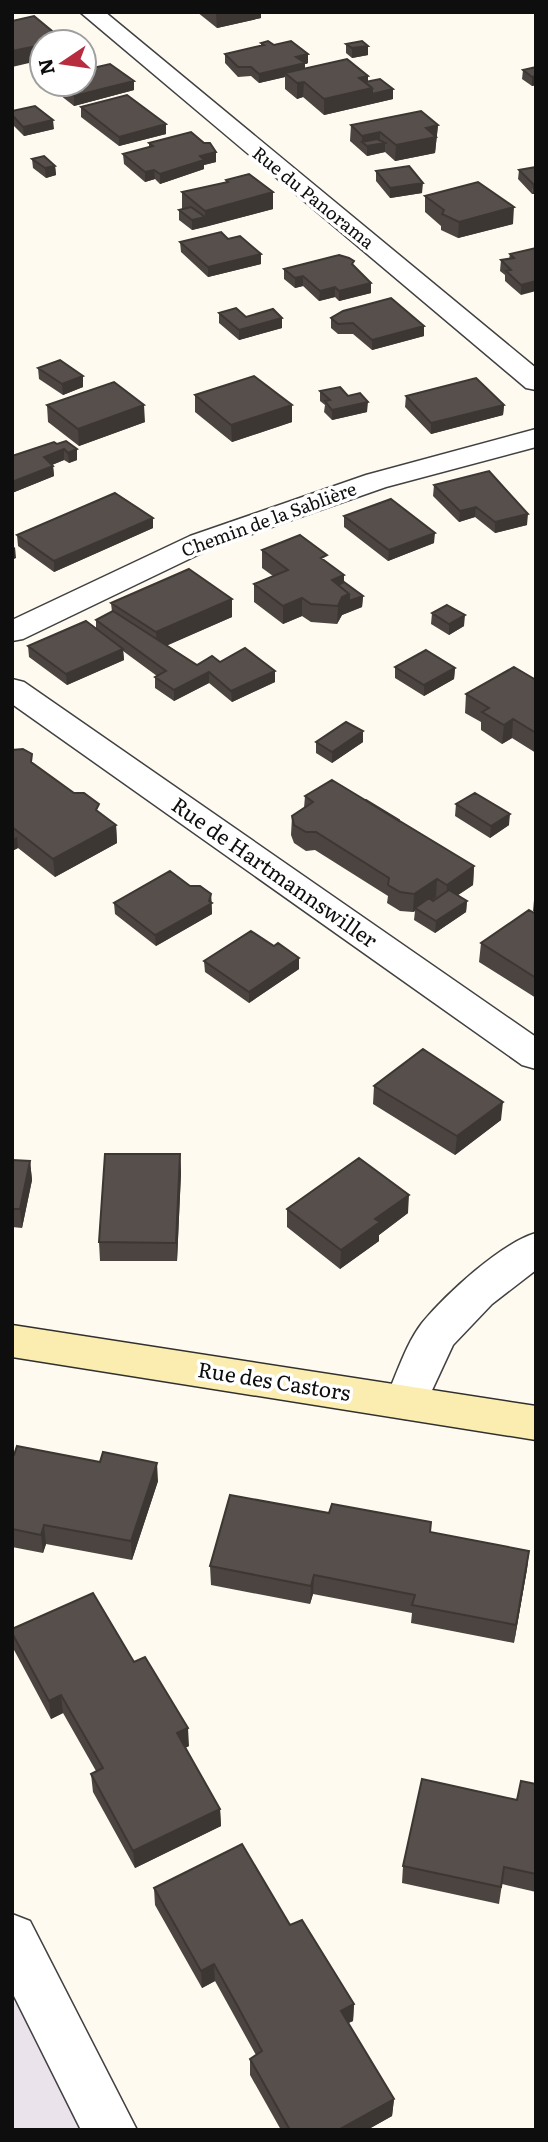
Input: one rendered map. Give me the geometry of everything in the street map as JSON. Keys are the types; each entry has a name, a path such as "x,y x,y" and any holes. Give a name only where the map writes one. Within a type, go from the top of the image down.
{"street":[{"name":"Rue du Panorama","path":"91,12 536,382"},
{"name":"Chemin de la Sablière","path":"12,632 201,542 376,481 536,438"},
{"name":"Rue de Hartmannswiller","path":"12,689 536,1056"},
{"path":"406,1402 436,1336 477,1293 536,1248"},
{"name":"Rue des Castors","path":"12,1341 536,1423"},
{"path":"12,1938 110,2130"}],"shaded area":[{"path":"12,1999 119,2130 12,2130"}],"building":[{"path":"34,16 48,28 28,28 28,48 12,51 12,21"},
{"path":"268,41 274,45 291,41 308,54 296,57 305,63 259,74 251,67 238,67 225,54 264,45 261,43"},
{"path":"362,41 368,46 352,48 346,44"},
{"path":"347,59 368,76 359,78 372,88 324,99 304,82 297,83 285,73"},
{"path":"110,64 134,81 98,90 98,67"},
{"path":"536,67 536,76 532,77 523,70"},
{"path":"380,79 393,89 372,94 372,88 365,82"},
{"path":"127,95 166,124 119,137 81,107"},
{"path":"35,106 53,120 23,127 12,115 12,111"},
{"path":"421,111 438,125 426,128 436,137 396,145 380,132 362,136 351,125"},
{"path":"191,132 204,143 210,143 216,152 200,156 204,160 160,174 154,170 145,172 123,154 153,146 149,143"},
{"path":"377,139 385,143 367,146 362,142"},
{"path":"44,156 55,166 45,168 32,159"},
{"path":"409,166 423,183 390,188 376,171"},
{"path":"536,167 536,184 519,170"},
{"path":"249,174 273,192 205,211 182,192 228,182 226,180"},
{"path":"478,182 514,207 459,222 442,214 444,210 425,196"},
{"path":"191,207 205,217 192,220 179,210"},
{"path":"221,232 228,239 240,236 261,254 208,267 180,242"},
{"path":"536,248 536,281 521,285 506,271 511,270 501,260 514,258 510,254"},
{"path":"339,255 354,261 352,264 371,283 339,291 335,287 320,291 303,276 295,278 284,269"},
{"path":"391,298 424,326 372,340 353,323 338,324 331,318 343,311"},
{"path":"236,308 246,317 273,309 282,318 239,330 219,313"},
{"path":"60,360 83,376 62,384 38,368"},
{"path":"254,376 292,405 231,425 195,395"},
{"path":"476,378 504,405 431,423 406,396"},
{"path":"114,382 144,405 78,429 47,405"},
{"path":"340,387 348,396 360,393 368,402 332,410 325,401 330,400 320,391"},
{"path":"66,441 77,449 68,453 64,449 44,457 53,466 12,482 12,456 54,442 57,444"},
{"path":"489,471 528,514 495,522 476,507 460,511 434,485"},
{"path":"115,493 153,518 54,561 17,535"},
{"path":"391,499 435,533 389,550 344,516"},
{"path":"300,535 327,555 321,558 344,575 332,580 349,594 342,597 338,606 311,604 302,598 283,606 254,584 288,570 262,550"},
{"path":"189,569 232,599 156,632 111,603"},
{"path":"344,582 363,596 349,601 349,594 338,585"},
{"path":"447,605 465,615 449,624 432,613"},
{"path":"113,611 197,665 212,656 220,662 245,648 275,671 231,691 209,672 174,690 155,677 166,671 96,620"},
{"path":"86,621 123,649 66,674 28,646"},
{"path":"426,650 455,668 424,685 395,667"},
{"path":"514,667 536,680 536,733 513,719 504,725 482,712 489,708 466,694"},
{"path":"346,722 363,731 332,752 316,742"},
{"path":"23,749 32,754 31,762 74,793 84,793 99,804 96,810 116,825 53,859 12,827 12,750"},
{"path":"332,780 474,866 447,885 437,879 414,894 400,892 388,885 389,878 316,832 306,832 294,825 292,816 313,802 305,796"},
{"path":"475,793 510,814 491,826 456,804"},
{"path":"170,871 190,886 200,886 211,894 209,901 212,903 155,935 114,903"},
{"path":"449,890 467,901 436,921 415,908 429,898 433,901"},
{"path":"529,910 536,914 536,978 481,943"},
{"path":"251,931 274,946 278,943 299,958 249,992 204,961"},
{"path":"423,1049 503,1102 457,1136 374,1086"},
{"path":"105,1154 180,1154 176,1243 99,1242"},
{"path":"359,1158 409,1195 375,1219 380,1222 341,1250 287,1209"},
{"path":"12,1160 30,1161 20,1209 12,1209"},
{"path":"17,1446 100,1462 103,1452 157,1463 131,1541 44,1525 41,1535 12,1529 12,1455"},
{"path":"230,1495 329,1513 332,1504 431,1522 430,1532 529,1551 516,1625 412,1605 415,1595 314,1575 311,1586 210,1566"},
{"path":"93,1593 134,1662 145,1657 188,1728 177,1733 220,1809 133,1851 91,1774 103,1768 61,1695 49,1701 12,1633 12,1629"},
{"path":"422,1779 517,1800 521,1781 536,1784 536,1874 504,1867 501,1887 403,1866"},
{"path":"242,1844 290,1925 302,1920 354,2004 341,2011 394,2099 338,2130 290,2130 250,2059 262,2051 214,1964 201,1971 154,1888"}]}
